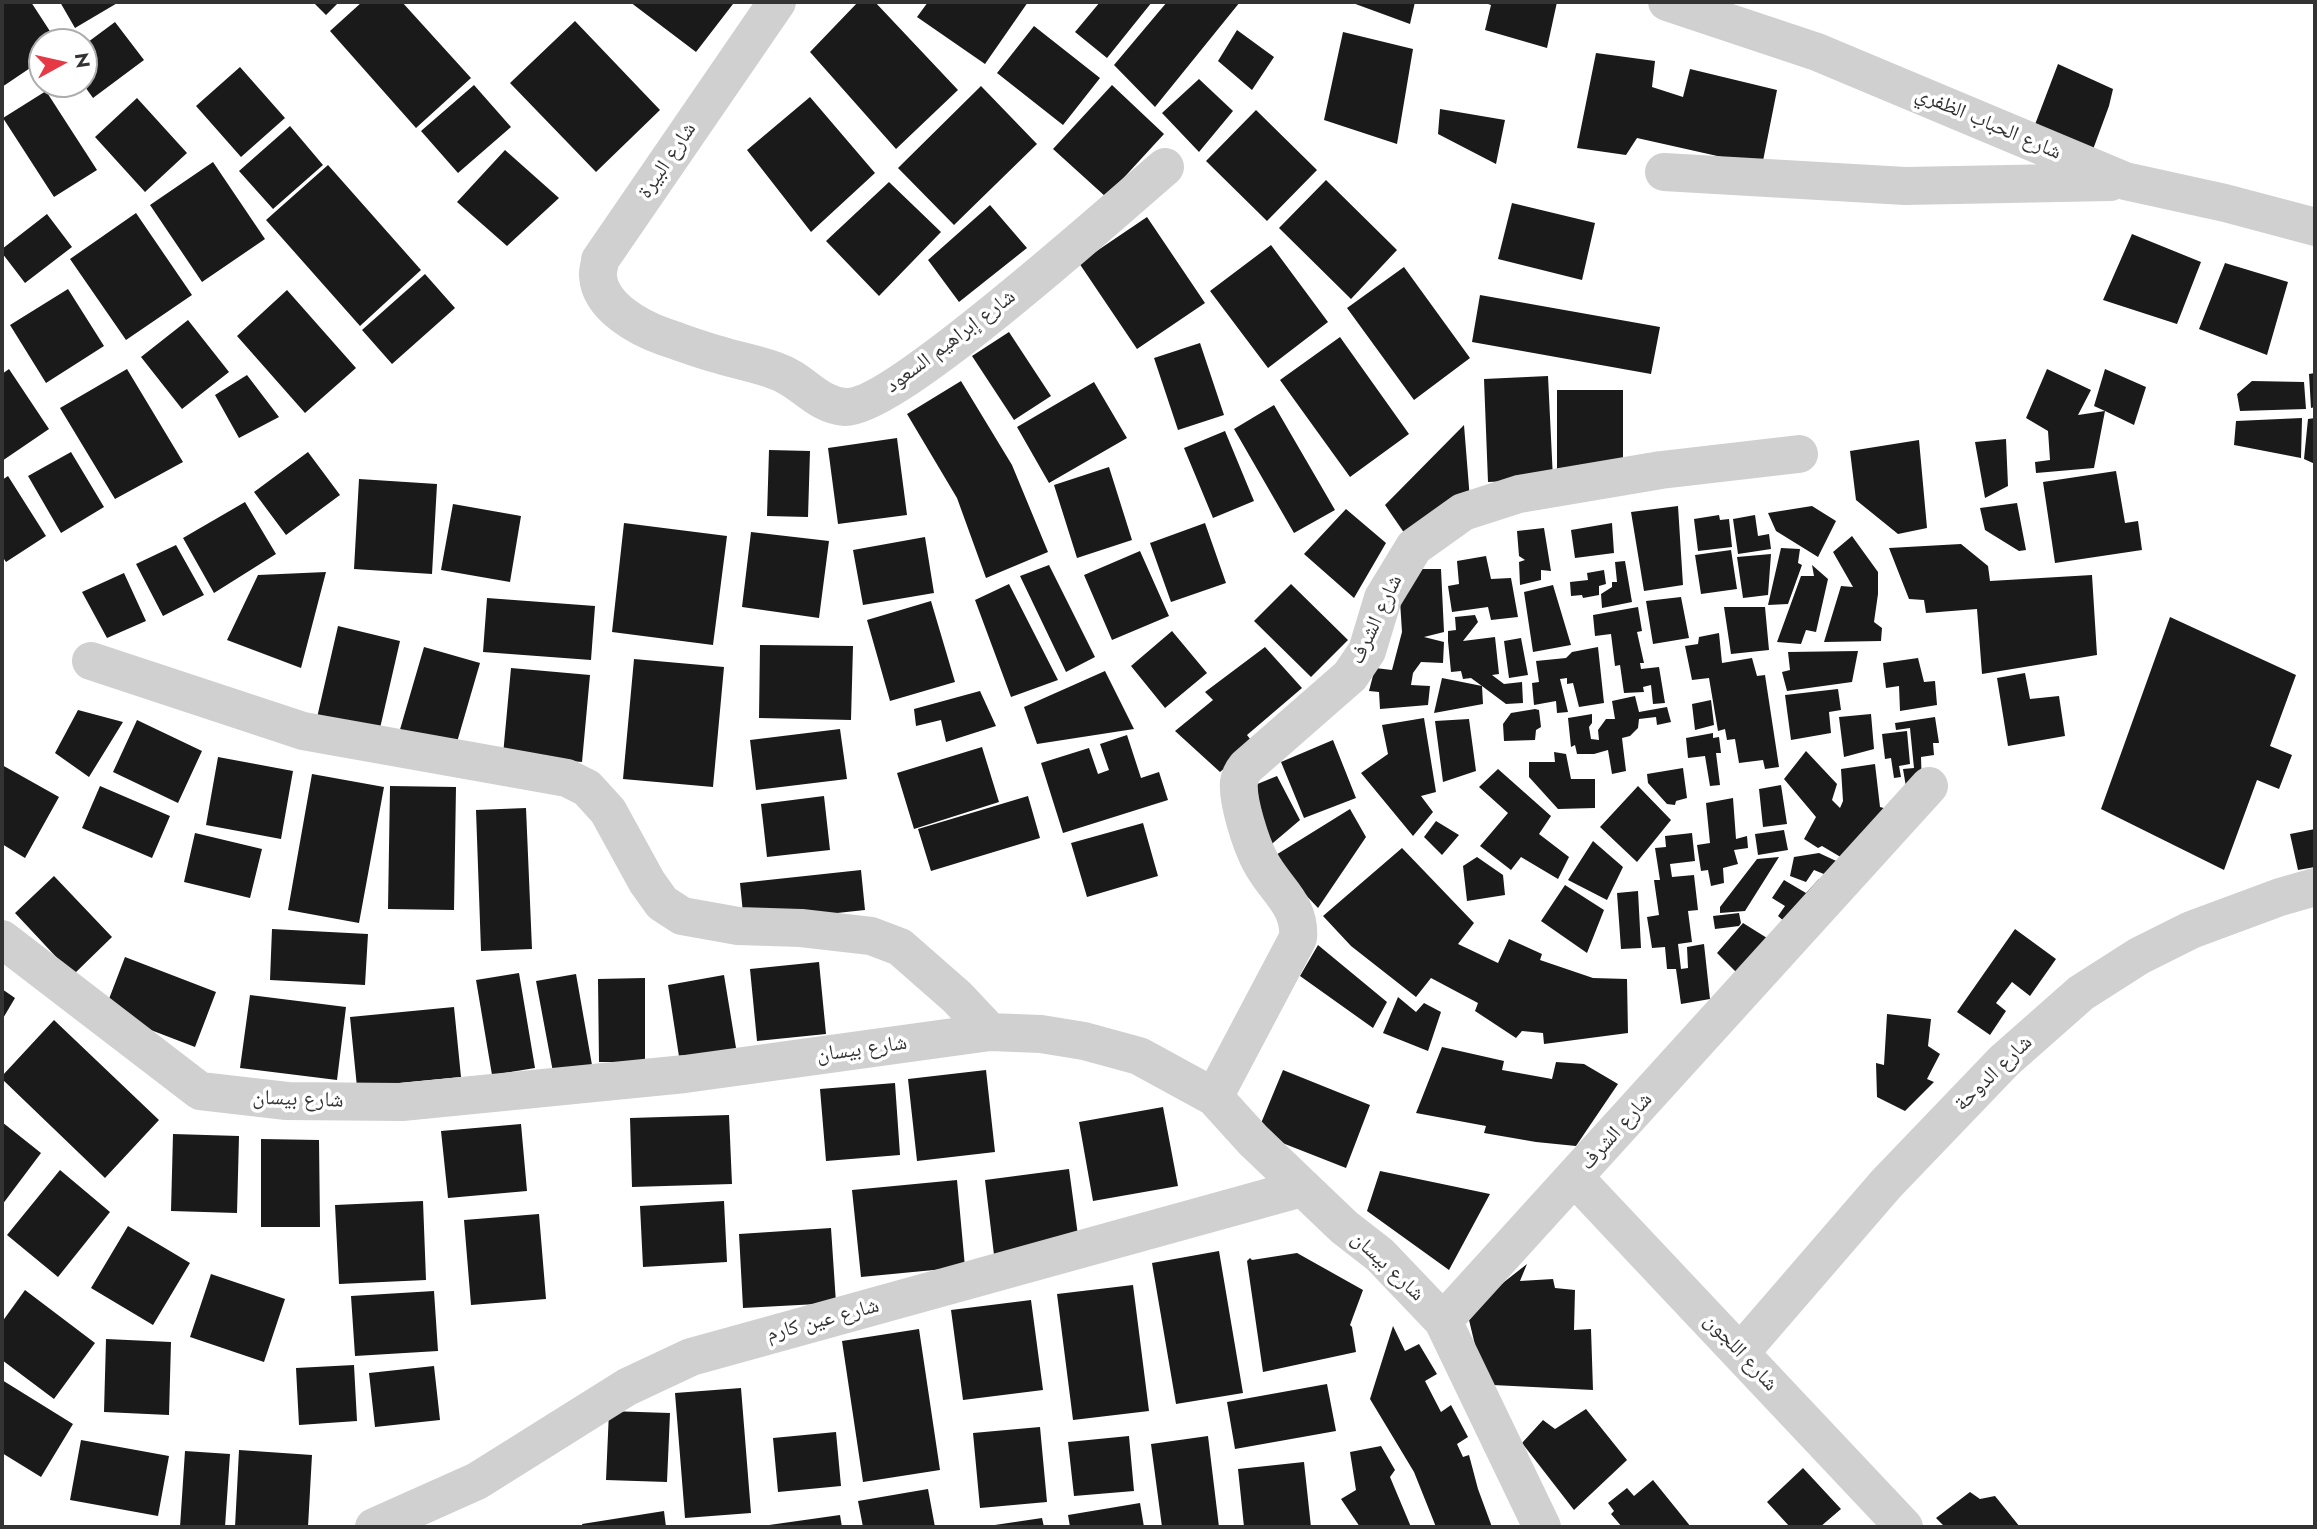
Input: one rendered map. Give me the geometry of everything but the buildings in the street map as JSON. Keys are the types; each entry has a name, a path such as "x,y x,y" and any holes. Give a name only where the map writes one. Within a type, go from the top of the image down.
{"street":[{"name":"شارع البيرة","path":"630,321 614,307 601,288 597,275 600,260 777,2"},
{"name":"شارع الحباب الظفري","path":"1667,2 1817,52 2125,181 2225,203 2315,227"},
{"name":"شارع إبراهيم السعود","path":"630,321 684,343 777,371 794,379 828,405 858,405 903,382 988,317 1165,167"},
{"path":"1664,172 1905,186 2125,181"},
{"name":"شارع الشرف","path":"1214,1097 1298,938 1299,927 1297,915 1260,861 1245,819 1238,785 1240,775 1350,676 1367,651 1383,598 1414,547 1463,512 1519,494 1661,470 1799,454"},
{"path":"91,661 303,731 567,778 587,788 608,811 647,883 662,902 682,916 738,926 801,928 871,936 900,947 957,997 990,1032"},
{"name":"شارع الشرف","path":"1443,1321 1929,786"},
{"name":"شارع الدوحة","path":"1740,1353 1886,1184 2004,1061 2081,993 2140,956 2191,930 2315,887"},
{"name":"شارع بيسان","path":"2,939 200,1091 239,1097 287,1101 402,1102 685,1074 990,1032 1052,1035 1139,1056 1214,1097 1302,1188 1344,1227 1380,1255 1443,1321 1542,1527"},
{"name":"شارع اللجون","path":"1575,1178 1904,1527"},
{"name":"شارع عين كارم","path":"374,1527 477,1481 627,1387 691,1357 1302,1188"}]}
